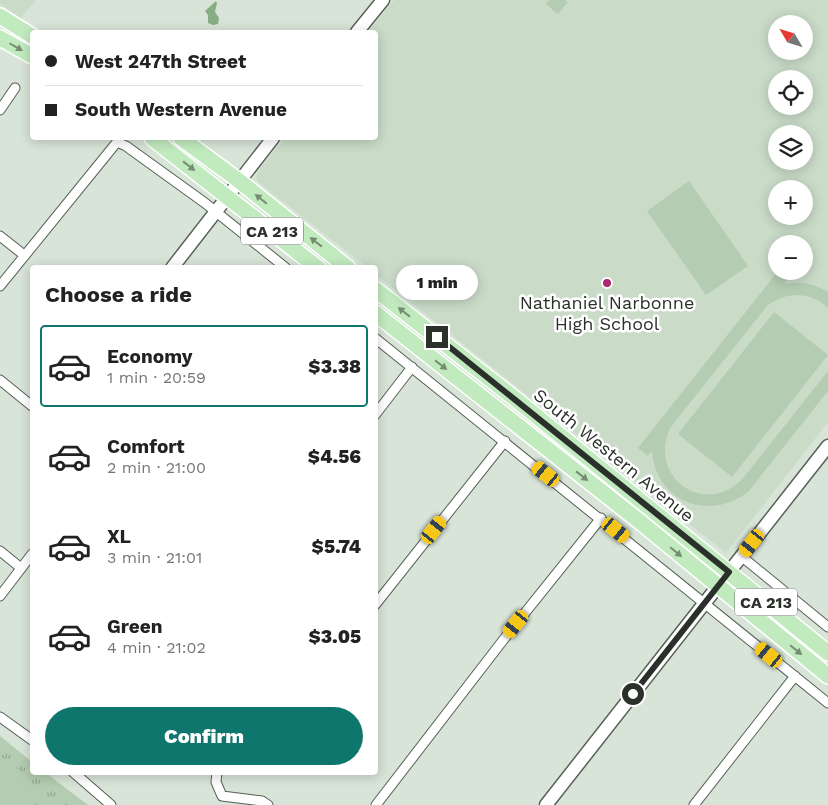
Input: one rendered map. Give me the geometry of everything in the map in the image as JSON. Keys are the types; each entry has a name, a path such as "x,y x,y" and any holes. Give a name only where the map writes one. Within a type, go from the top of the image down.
{"main road":[{"path":"0,16 30,35"},
{"path":"0,38 30,55"},
{"name":"CA 213","path":"155,140 314,265"},
{"name":"CA 213","path":"184,140 238,180 344,265"},
{"name":"South Western Avenue","path":"378,291 521,404 828,652"},
{"name":"South Western Avenue","path":"378,315 639,521 828,676"}],"street":[{"path":"359,30 383,0"},
{"path":"0,110 15,88"},
{"path":"174,265 216,212 238,180 271,140"},
{"path":"0,286 117,142 126,146 216,212 282,265"},
{"path":"0,236 24,255"},
{"path":"378,340 601,518 828,703"},
{"path":"378,411 412,367"},
{"path":"0,380 30,404"},
{"path":"378,601 504,441"},
{"path":"546,805 828,446"},
{"path":"376,805 504,639 601,518"},
{"path":"0,551 21,568"},
{"path":"741,556 828,627"},
{"path":"0,596 30,557"},
{"path":"694,805 795,676"},
{"path":"0,717 30,739"},
{"path":"76,775 111,805"},
{"path":"216,775 216,782 222,796 262,801 268,805"}],"shaded area":[{"path":"0,0 36,0 20,19 0,3"},
{"name":"Nathaniel Narbonne High School","path":"394,0 828,0 828,422 726,553 378,276 378,265 364,265 258,182 256,177 258,171 283,140 378,140 378,30 370,30"},
{"path":"216,1 215,12 219,18 218,24 213,25 208,23 208,15 205,11"}],"green space":[{"path":"549,0 565,0 568,2 558,14 546,4"},
{"path":"689,181 748,266 706,295 647,211"},
{"path":"771,280 787,280 784,284 807,284 828,292 828,308 814,298 798,295 782,298 767,306 670,428 665,446 667,463 674,477 684,487 698,493 714,494 729,489 744,477 828,371 828,391 748,492 733,501 717,505 701,506 686,502 663,483 656,469 652,451 648,456 638,448"},
{"path":"774,312 828,355 732,477 678,434"},
{"path":"0,736 30,760 30,775 49,775 88,805 0,805"},
{"path":"0,757 14,764 24,776 36,805 0,805"}],"place":[{"name":"Nathaniel Narbonne High School","path":"607,283"}],"route":[{"path":"437,337 729,572 633,694"}]}
